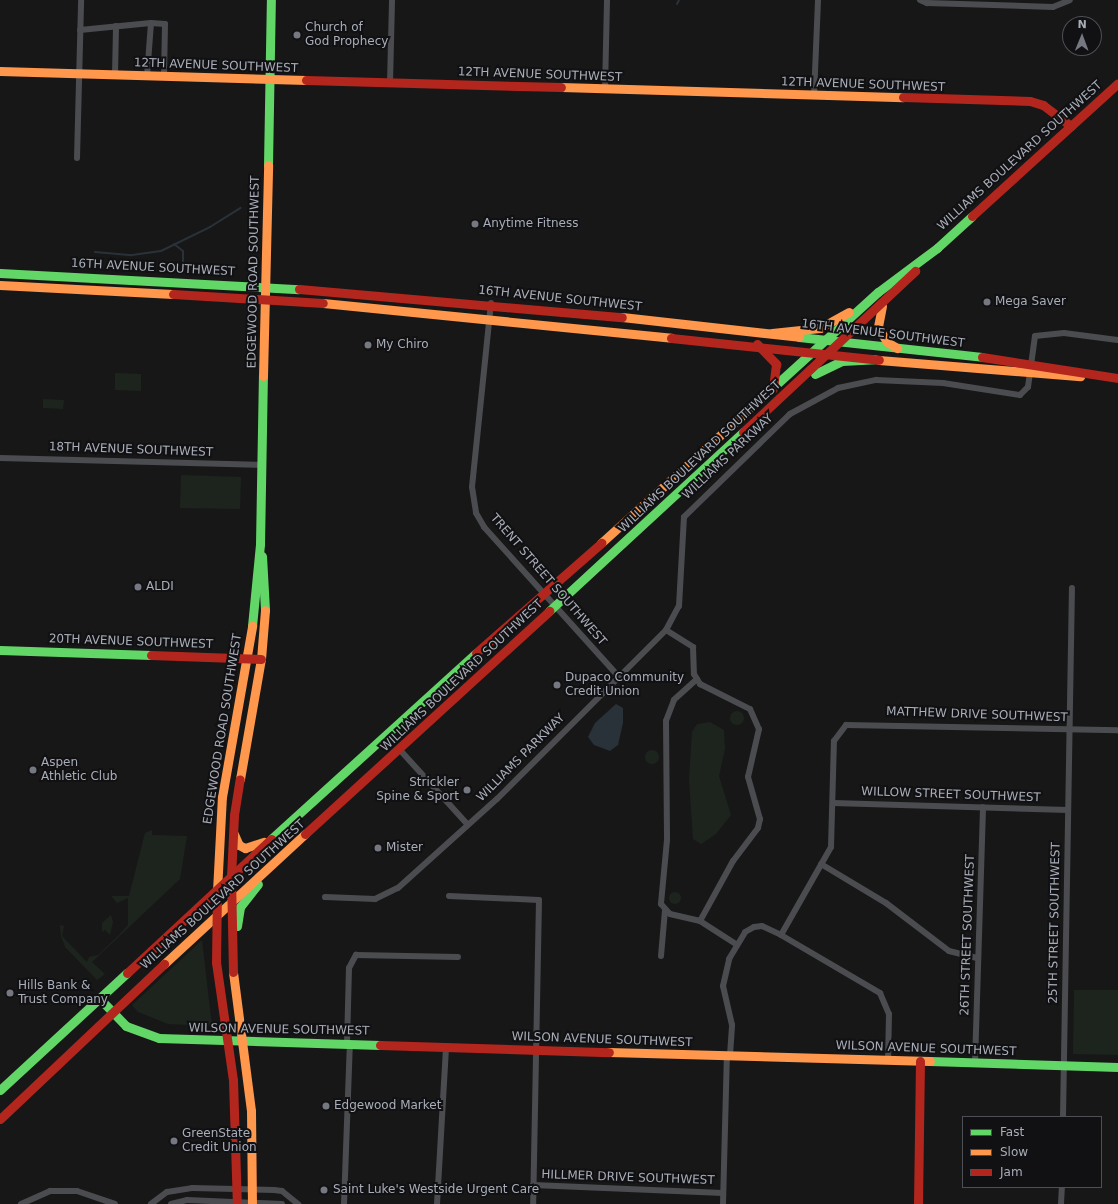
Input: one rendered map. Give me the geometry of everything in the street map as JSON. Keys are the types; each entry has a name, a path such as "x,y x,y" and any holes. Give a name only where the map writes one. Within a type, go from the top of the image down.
{"main road":[{"name":"EDGEWOOD ROAD SOUTHWEST","path":"237,1203 236,1112 228,1041 216,962 216,891 222,797 249,658 260,544 271,0"},
{"name":"12TH AVENUE SOUTHWEST","path":"0,71 814,96 1030,101 1043,105 1071,126"},
{"name":"WILLIAMS BOULEVARD SOUTHWEST","path":"0,1119 231,901 400,750 842,342 937,248 1118,83"},
{"name":"WILLIAMS BOULEVARD SOUTHWEST","path":"0,1090 231,878 416,705 773,389 878,292 937,248"},
{"name":"16TH AVENUE SOUTHWEST","path":"0,274 266,286 491,303 1033,363 1117,378"},
{"name":"16TH AVENUE SOUTHWEST","path":"0,285 266,297 489,316 757,344 875,359 1031,374 1117,378"},
{"path":"772,333 820,328 878,292"},
{"path":"883,303 878,327 887,342 897,348"},
{"path":"757,344 776,364 773,389"},
{"path":"791,389 835,362 875,359"},
{"name":"EDGEWOOD ROAD SOUTHWEST","path":"252,1203 253,1140 244,1041 232,962 231,878 233,829 261,658 265,583 260,544"},
{"name":"20TH AVENUE SOUTHWEST","path":"0,650 261,658"},
{"path":"233,829 236,840 245,848 275,836"},
{"path":"232,962 240,907 273,865"},
{"name":"WILSON AVENUE SOUTHWEST","path":"100,999 126,1026 159,1038 1118,1067"},
{"path":"918,1204 920,1061"}],"street":[{"path":"77,158 81,0"},
{"path":"390,83 392,0"},
{"path":"605,89 606,0"},
{"path":"814,96 818,0"},
{"path":"920,0 927,3 1053,7 1070,0"},
{"path":"147,76 151,24"},
{"path":"80,30 116,26 165,24 164,76"},
{"path":"116,26 116,75"},
{"name":"TRENT STREET SOUTHWEST","path":"491,303 472,502 484,526 618,676"},
{"name":"WILLIAMS PARKWAY","path":"325,897 375,899 388,895 468,825 565,733 618,676 666,630 678,606 684,517 790,414 838,388 876,380 943,382 1020,395 1028,387 1033,363 1035,336 1064,333 1118,340"},
{"name":"18TH AVENUE SOUTHWEST","path":"0,458 261,465"},
{"name":"25TH STREET SOUTHWEST","path":"1063,1116 1072,588"},
{"path":"666,630 693,647 697,679 706,688 750,709 759,729 748,777 760,819 758,828 734,861 700,921"},
{"path":"661,956 665,910 661,895 667,840 666,721 674,700 697,679"},
{"name":"MATTHEW DRIVE SOUTHWEST","path":"833,803 834,741 837,732 856,722 1118,730"},
{"path":"400,750 468,825"},
{"path":"781,935 831,847 833,803"},
{"name":"WILLOW STREET SOUTHWEST","path":"833,803 1068,810"},
{"name":"26TH STREET SOUTHWEST","path":"975,1063 983,807"},
{"path":"821,864 886,903 949,951 978,958"},
{"path":"449,896 539,900 533,1204"},
{"path":"665,910 700,921 736,944"},
{"path":"723,1204 729,1055 732,1024 723,986 736,944 754,927 762,926 781,935 880,993 889,1014 888,1060"},
{"path":"344,1204 349,1044 349,968 356,955 458,956"},
{"path":"437,1204 446,1047"},
{"name":"HILLMER DRIVE SOUTHWEST","path":"533,1185 723,1193"},
{"path":"1061,1204 1062,1188"},
{"path":"151,1204 161,1195 177,1189 282,1191 298,1204"},
{"path":"21,1204 50,1191 77,1191 115,1204"},
{"path":"171,1204 187,1200 282,1204"}],"shaded area":[{"path":"115,373 141,374 141,391 115,390"},
{"path":"43,399 64,400 63,409 43,408"},
{"path":"181,475 241,477 240,509 180,508"},
{"path":"616,704 623,708 623,723 618,745 610,751 594,745 588,737 595,723"},
{"path":"734,711 740,711 744,715 744,721 740,725 734,725 730,721 730,715"},
{"path":"710,722 724,730 725,749 719,776 731,815 716,834 701,844 693,839 689,779 692,732 697,724"},
{"path":"652,750 657,752 659,757 657,762 652,764 647,762 645,757 647,752"},
{"path":"152,830 152,835 187,836 180,879 92,962 105,974 97,980 65,947 61,936 60,925 64,926 62,936 87,962 89,957 98,955 119,935 128,925 128,898 117,903 111,896 129,896 145,833"},
{"path":"673,892 677,892 681,898 677,904 673,904 669,900 669,896"},
{"path":"111,915 113,922 110,935 105,930 102,932 102,923"},
{"path":"202,940 212,1026 168,1024 138,1012 132,1005"},
{"path":"1074,990 1118,990 1118,1055 1073,1054"}],"waterway":[{"path":"677,4 679,0"},
{"path":"95,252 132,255 161,251 210,227 240,208"},
{"path":"174,244 183,251 183,265"}],"traffic: fast":[{"path":"268,165 271,0"},
{"path":"757,402 878,292 937,248 972,216"},
{"path":"0,273 299,289"},
{"path":"799,337 982,357"},
{"path":"815,374 842,361 875,359"},
{"path":"252,626 260,544 263,376"},
{"path":"549,611 743,432"},
{"path":"262,556 265,610"},
{"path":"0,650 151,655"},
{"path":"271,839 476,653"},
{"path":"237,926 240,907 258,884"},
{"path":"0,1090 127,973"},
{"path":"100,999 126,1026 159,1038 380,1045"},
{"path":"930,1061 1118,1067"}],"traffic: slow":[{"path":"0,71 306,80"},
{"path":"561,87 903,97"},
{"path":"263,376 268,165"},
{"path":"0,285 173,294"},
{"path":"323,303 671,338"},
{"path":"882,306 878,327 887,342 897,348"},
{"path":"772,333 820,328 849,312"},
{"path":"622,317 799,337"},
{"path":"879,360 1080,376"},
{"path":"601,543 757,402"},
{"path":"240,779 261,659 265,610"},
{"path":"217,891 222,797 252,626"},
{"path":"234,834 239,845 245,848 264,842"},
{"path":"164,964 305,834"},
{"path":"233,972 251,1111 252,1204"},
{"path":"609,1052 930,1061"}],"traffic: jam":[{"path":"306,80 561,87"},
{"path":"972,216 1118,83"},
{"path":"903,97 1030,101 1043,105 1071,126"},
{"path":"743,432 915,271"},
{"path":"299,289 622,317"},
{"path":"173,294 323,303"},
{"path":"671,338 879,360"},
{"path":"757,344 776,364 773,389"},
{"path":"982,357 1118,378"},
{"path":"476,653 601,543"},
{"path":"305,834 549,611"},
{"path":"151,655 261,659"},
{"path":"233,972 231,877 234,815 240,779"},
{"path":"127,973 271,839"},
{"path":"217,891 216,962 233,1080 237,1204"},
{"path":"0,1119 164,964"},
{"path":"380,1045 609,1052"},
{"path":"918,1204 920,1061"}],"place":[{"name":"Church of God Prophecy","path":"297,35"},
{"name":"Anytime Fitness","path":"475,224"},
{"name":"Mega Saver","path":"987,302"},
{"name":"My Chiro","path":"368,345"},
{"name":"ALDI","path":"138,587"},
{"name":"Dupaco Community Credit Union","path":"557,685"},
{"name":"Aspen Athletic Club","path":"33,770"},
{"name":"Strickler Spine & Sport","path":"467,790"},
{"name":"Mister","path":"378,848"},
{"name":"Hills Bank & Trust Company","path":"10,993"},
{"name":"Edgewood Market","path":"326,1106"},
{"name":"GreenState Credit Union","path":"174,1141"},
{"name":"Saint Luke's Westside Urgent Care","path":"324,1190"}]}
